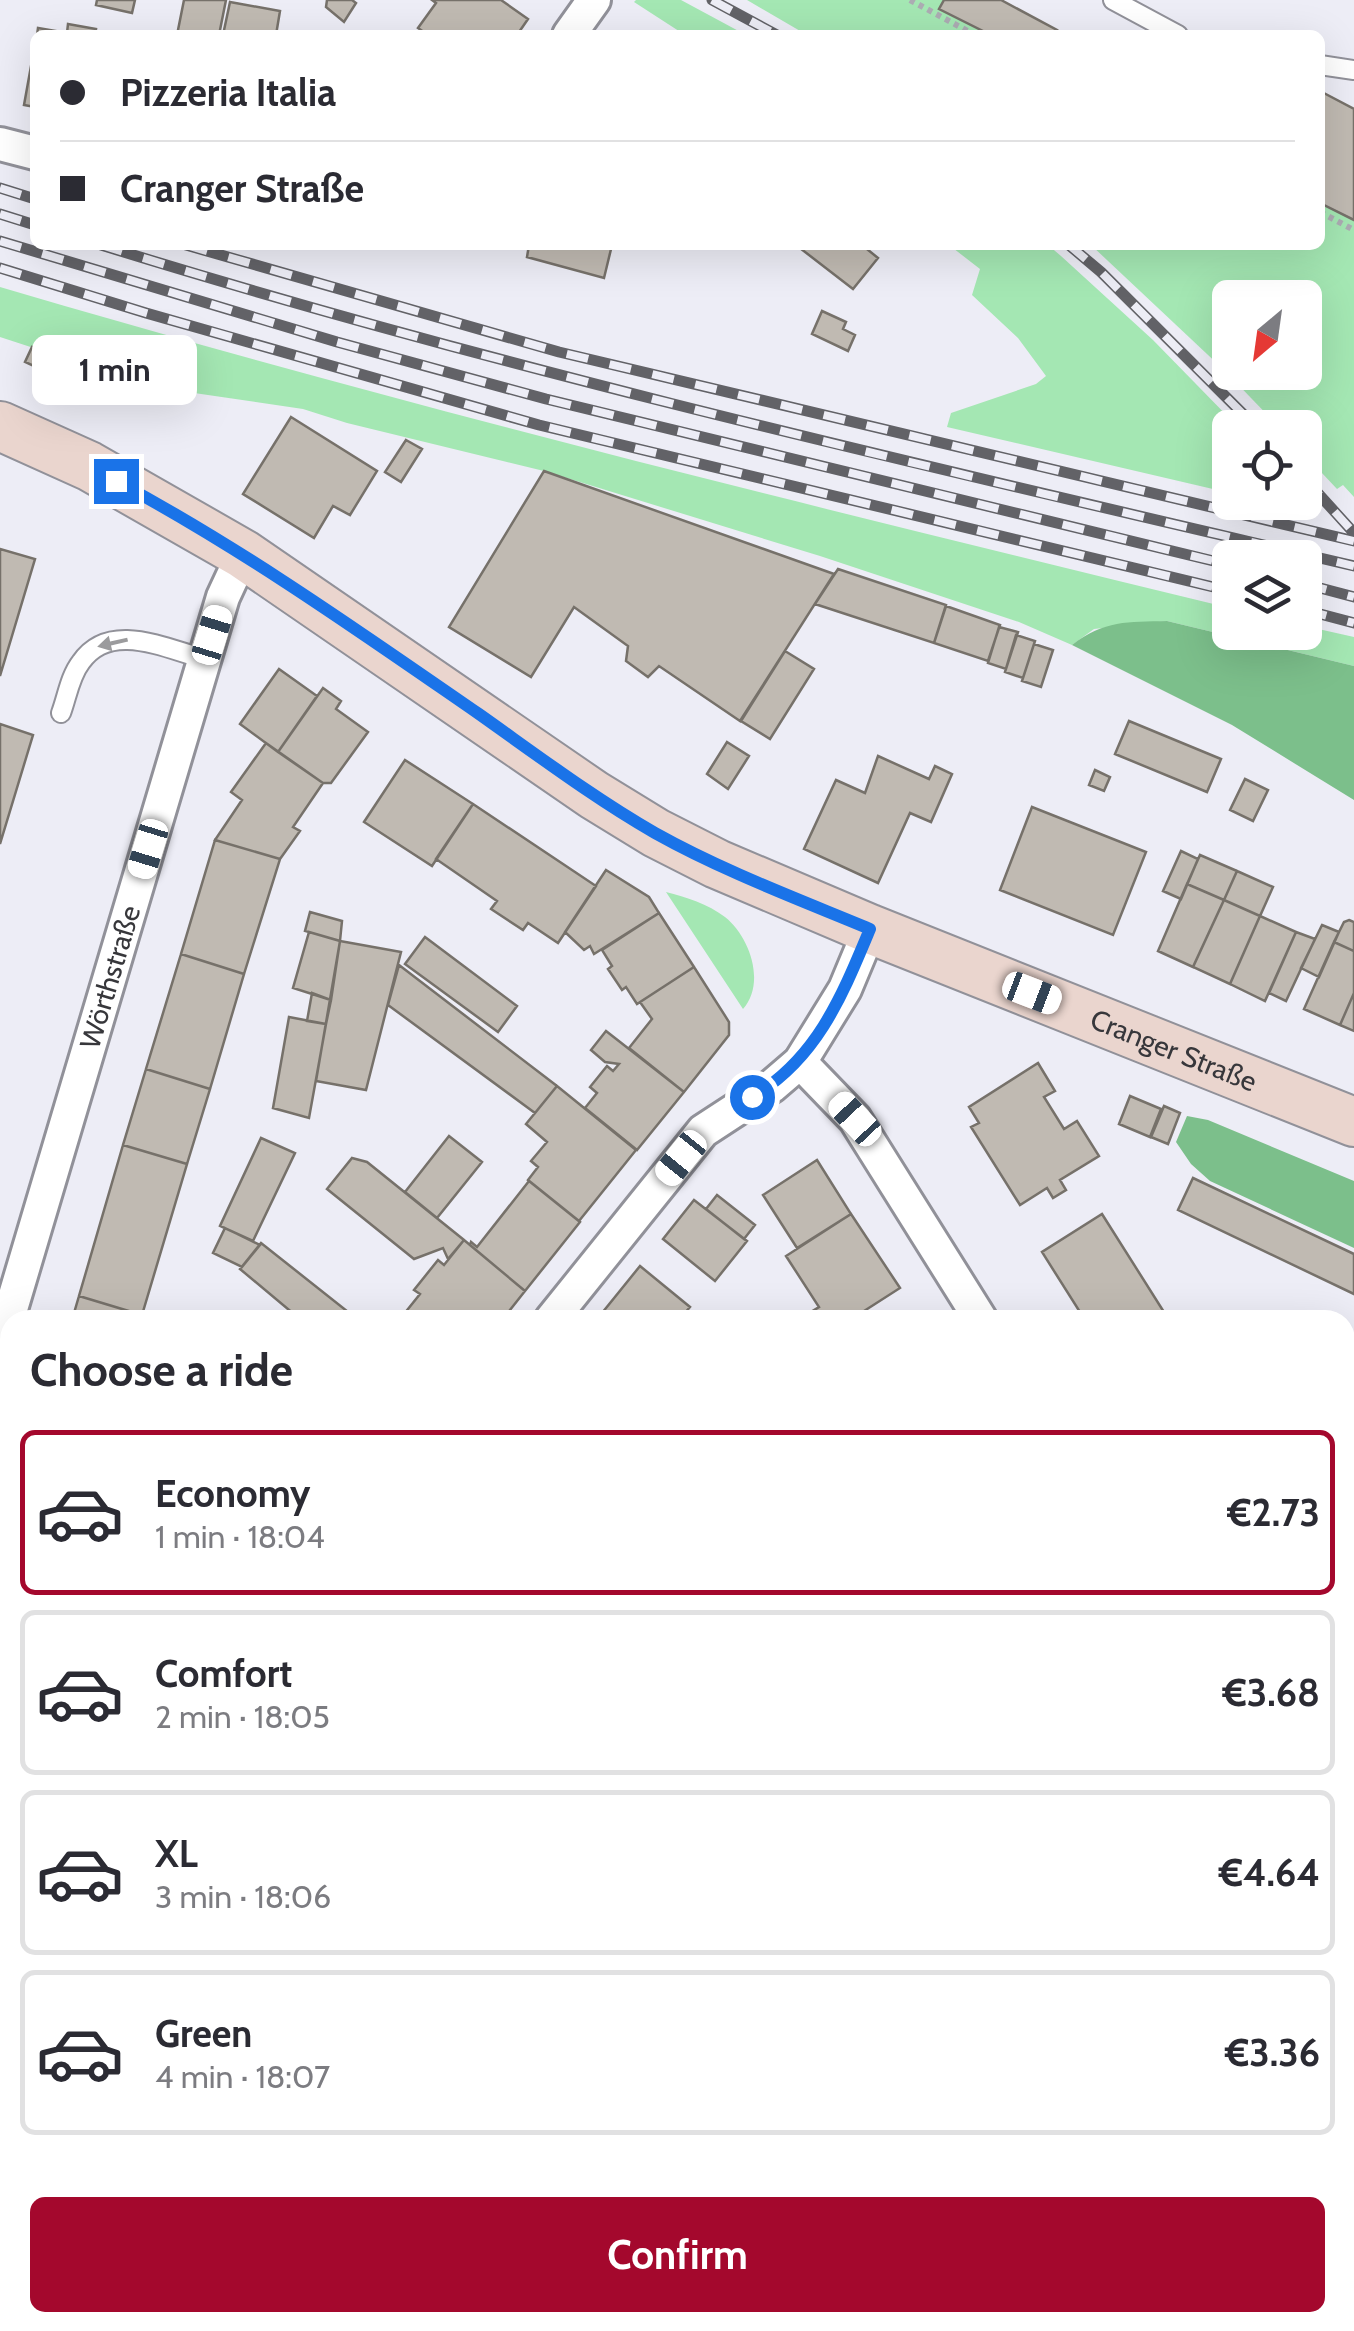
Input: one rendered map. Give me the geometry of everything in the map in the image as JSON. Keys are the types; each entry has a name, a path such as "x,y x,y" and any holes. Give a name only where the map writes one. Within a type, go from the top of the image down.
{"street":[{"path":"573,30 594,0"},
{"path":"0,144 30,153"},
{"name":"Cranger Straße","path":"0,426 89,466 242,554 594,795 656,833 717,864 870,929 1354,1122"},
{"name":"Wörthstraße","path":"11,1310 204,659 223,597 242,554"},
{"path":"558,1310 702,1131 772,1086 800,1062 844,990 870,929"},
{"path":"800,1062 855,1119 975,1310"}],"lane":[{"path":"1113,0 1169,30"},
{"path":"1325,66 1354,70"},
{"path":"61,713 82,660 110,640 130,639 204,659"}],"path":[{"path":"910,0 966,30"},
{"path":"1325,215 1354,230"}],"green space":[{"path":"681,0 737,30 677,30 634,2"},
{"path":"747,0 944,0 940,9 981,30 798,30"},
{"path":"1325,206 1354,220 1354,497 1343,485 1337,489 1322,473 1322,410 1263,410 1243,390 1322,390 1322,280 1212,280 1212,359 1096,250 1325,250"},
{"path":"955,250 1054,250 1153,340 1221,410 1212,410 1212,489 947,427 951,413 1036,384 1046,376 1018,338 972,295 980,269"},
{"path":"0,287 459,415 1212,604 1212,632 1167,621 1094,629 1072,645 1019,622 820,556 544,471 303,409 153,387 0,337"},
{"path":"1167,621 1212,632 1212,650 1288,650 1354,666 1354,800 1232,725 1072,645 1095,631 1128,622"},
{"path":"1322,630 1354,637 1354,666 1288,650 1322,650"},
{"path":"666,892 711,908 742,936 754,974 750,998 743,1009"},
{"path":"1187,1116 1208,1120 1354,1181 1354,1248 1210,1181 1191,1164 1176,1142"}],"building":[{"path":"97,0 135,0 132,13 96,5"},
{"path":"184,0 226,0 220,30 178,30"},
{"path":"327,0 356,3 344,22 326,7"},
{"path":"432,0 501,0 528,19 520,30 421,30 418,28 436,3"},
{"path":"944,0 1001,0 1057,30 981,30 939,9"},
{"path":"230,2 280,11 277,30 224,30"},
{"path":"68,24 96,29 96,30 67,30"},
{"path":"30,72 30,106 24,105"},
{"path":"1325,94 1354,109 1354,220 1325,206"},
{"path":"528,250 611,250 604,278 527,257"},
{"path":"802,250 868,250 878,258 853,289"},
{"path":"822,311 846,322 843,329 855,335 848,351 812,334"},
{"path":"32,347 67,363 60,378 25,362"},
{"path":"291,417 377,471 350,515 333,506 314,538 243,494"},
{"path":"406,440 422,449 401,482 385,472"},
{"path":"544,471 834,574 740,721 659,666 648,677 626,661 628,646 574,607 531,677 449,627"},
{"path":"0,549 35,559 0,676"},
{"path":"838,569 946,605 934,643 815,604"},
{"path":"946,606 1000,625 988,661 934,643"},
{"path":"999,627 1018,632 1006,669 988,663"},
{"path":"1016,635 1035,641 1023,678 1005,672"},
{"path":"1034,644 1053,650 1041,687 1022,681"},
{"path":"785,651 814,669 770,739 741,721"},
{"path":"279,669 317,696 278,752 240,724"},
{"path":"323,688 341,701 336,709 368,732 331,783 323,783 278,752"},
{"path":"1129,721 1221,759 1207,792 1115,754"},
{"path":"0,724 33,735 0,844"},
{"path":"727,742 749,756 728,789 707,774"},
{"path":"266,743 323,783 293,827 300,831 280,859 215,840 242,800 231,792"},
{"path":"878,756 929,779 935,766 952,774 931,822 910,813 878,883 804,849 836,780 865,793"},
{"path":"405,760 473,804 432,866 364,822"},
{"path":"1095,770 1110,777 1104,791 1089,785"},
{"path":"1245,779 1268,790 1253,821 1230,810"},
{"path":"473,804 596,886 558,943 528,923 523,930 491,909 497,901 436,859"},
{"path":"1032,807 1146,852 1113,935 1000,890"},
{"path":"215,840 280,859 244,974 181,954"},
{"path":"1181,851 1198,859 1181,899 1163,891"},
{"path":"1200,855 1237,871 1224,900 1187,884"},
{"path":"606,870 649,897 659,913 594,954 590,946 584,950 565,932"},
{"path":"1237,871 1273,887 1260,916 1224,900"},
{"path":"1187,884 1224,900 1193,967 1158,951"},
{"path":"1224,900 1260,916 1230,984 1193,967"},
{"path":"310,912 342,921 340,941 305,931"},
{"path":"659,913 694,967 637,1004 608,969 612,966 602,950"},
{"path":"1260,916 1296,932 1265,1001 1230,984"},
{"path":"1344,922 1354,922 1354,951 1334,942"},
{"path":"1322,925 1339,932 1319,977 1301,968"},
{"path":"309,932 340,941 331,1000 293,988"},
{"path":"1296,932 1315,939 1286,1001 1269,993"},
{"path":"425,937 517,1006 498,1032 405,964"},
{"path":"340,941 401,952 366,1090 316,1081"},
{"path":"1334,942 1354,951 1354,993 1340,1025 1304,1009"},
{"path":"181,954 244,974 210,1089 146,1069"},
{"path":"399,965 557,1086 535,1113 388,1005"},
{"path":"694,967 729,1022 729,1035 684,1092 629,1048 652,1019 640,1002"},
{"path":"312,993 331,1000 326,1024 307,1021"},
{"path":"1354,993 1354,1031 1340,1025"},
{"path":"289,1017 326,1024 309,1118 273,1108"},
{"path":"606,1031 684,1092 637,1150 585,1108 597,1093 590,1087 607,1066 613,1071 619,1064 605,1062 591,1050"},
{"path":"1038,1063 1055,1091 1044,1097 1064,1129 1077,1121 1099,1156 1060,1180 1066,1190 1053,1198 1047,1188 1020,1205 971,1127 979,1123 969,1107"},
{"path":"146,1069 210,1089 187,1164 123,1145"},
{"path":"557,1086 636,1150 579,1221 528,1180 538,1167 531,1161 547,1142 526,1124"},
{"path":"1130,1096 1161,1109 1150,1137 1119,1124"},
{"path":"1164,1106 1180,1113 1168,1144 1151,1137"},
{"path":"449,1136 482,1162 437,1218 405,1192"},
{"path":"261,1138 295,1153 253,1241 220,1226"},
{"path":"123,1145 187,1164 143,1310 125,1310 79,1296"},
{"path":"352,1158 367,1162 464,1240 448,1259 443,1248 414,1259 327,1189"},
{"path":"817,1160 851,1214 797,1248 763,1195"},
{"path":"1193,1178 1354,1254 1354,1294 1178,1210"},
{"path":"529,1181 580,1222 525,1291 470,1245 471,1242 477,1247"},
{"path":"717,1195 755,1225 744,1239 706,1209"},
{"path":"694,1200 747,1241 715,1281 663,1239"},
{"path":"851,1214 900,1288 866,1310 814,1310 819,1307 786,1256"},
{"path":"1102,1214 1163,1310 1079,1310 1042,1252"},
{"path":"225,1228 260,1245 242,1267 213,1253"},
{"path":"464,1240 525,1291 510,1310 407,1310 420,1294 414,1290 438,1260 444,1265"},
{"path":"261,1243 346,1310 289,1310 240,1269"},
{"path":"640,1266 690,1307 687,1310 604,1310"},
{"path":"79,1296 125,1310 75,1310"}],"railway":[{"path":"712,0 768,30"},
{"path":"0,188 30,197"},
{"path":"0,214 30,223"},
{"path":"0,241 30,250"},
{"path":"30,250 337,342 546,399 1212,561"},
{"path":"117,250 568,377 1354,566"},
{"path":"203,250 559,352 1354,541"},
{"path":"1075,250 1239,410"},
{"path":"0,268 539,425 1212,587"},
{"path":"1322,498 1354,533"},
{"path":"1322,589 1354,597"},
{"path":"1322,615 1354,623"}],"route":[{"path":"116,481 213,536 327,609 594,795 656,833 717,864 870,929 844,990 800,1062 752,1097"}]}
